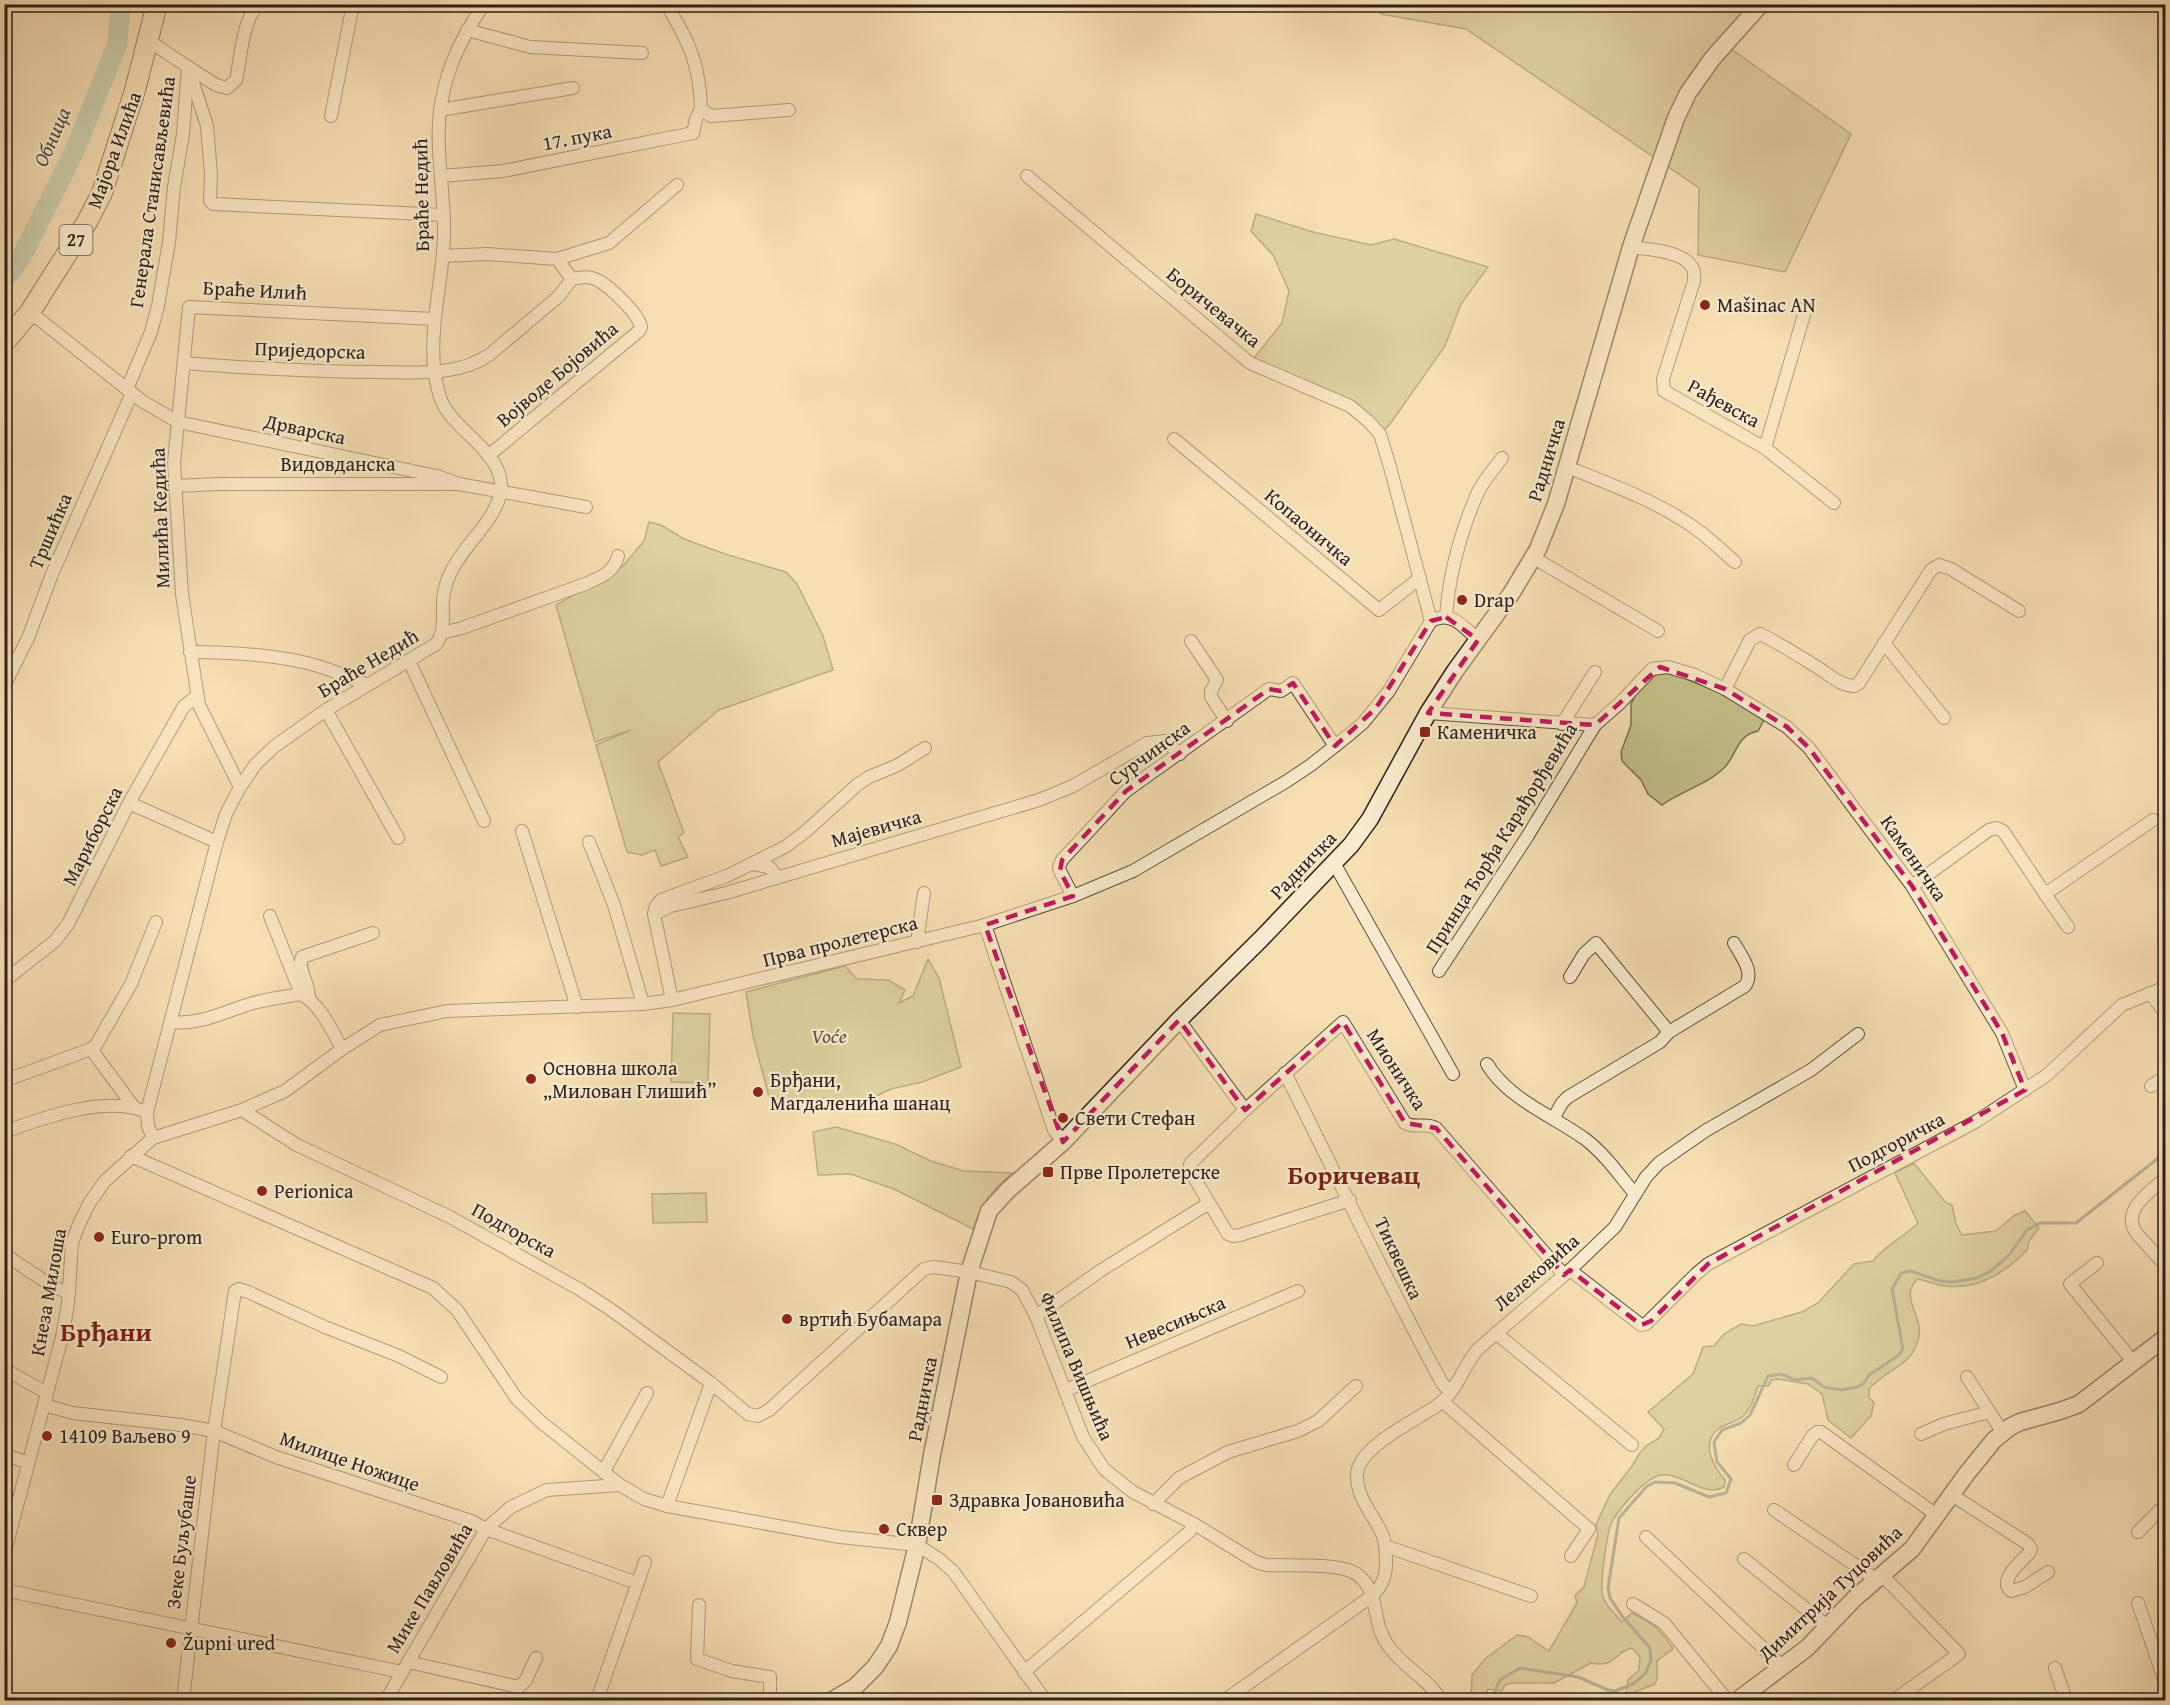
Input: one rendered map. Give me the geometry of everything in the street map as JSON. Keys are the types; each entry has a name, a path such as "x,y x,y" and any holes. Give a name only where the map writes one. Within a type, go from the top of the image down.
{"main road":[{"name":"Мајора Илића","path":"4,343 30,312 87,222 102,193 149,41 157,4"}],"street":[{"path":"149,41 216,86 226,88 236,80 244,32 259,4"},
{"path":"331,116 353,4"},
{"name":"Браће Недић","path":"153,1138 148,1126 147,1112 217,842 226,814 240,787 255,765 275,746 326,711 429,650 439,639 442,633 443,602 450,575 463,552 496,507 501,490 499,474 488,456 444,406 434,372 434,319 443,256 444,215 440,110 452,63 467,30 484,4"},
{"path":"666,4 694,57 701,109 711,116 789,110"},
{"name":"Радничка","path":"841,1699 870,1673 889,1646 903,1608 969,1272 985,1220 995,1202 1063,1142 1360,835 1428,713 1534,558 1550,521 1567,467 1631,247 1683,103 1699,77 1725,43 1761,4"},
{"path":"467,30 530,47 642,53"},
{"path":"188,67 205,116 209,149 210,201 213,204 444,215"},
{"name":"Генерала Станисављевића","path":"129,391 158,306 183,134 188,67"},
{"path":"440,110 573,88"},
{"name":"17. пука","path":"441,176 503,171 693,134 701,109"},
{"name":"Боричевачка","path":"1027,176 1250,363 1350,406 1380,434 1431,621"},
{"path":"443,256 486,254 558,259 609,243 677,186"},
{"name":"Рађевска","path":"1631,247 1681,258 1692,267 1694,273 1694,281 1663,380 1664,391 1765,448 1834,503"},
{"path":"434,372 482,360 558,297 572,279 558,259"},
{"name":"Војводе Бојовића","path":"488,456 641,327 636,315 595,279 587,277 572,279"},
{"name":"Браће Илић","path":"178,422 189,307 434,319"},
{"path":"1765,448 1806,308"},
{"name":"Милића Кедића","path":"30,312 153,409 178,422 174,463 182,594 196,696 202,714 240,787"},
{"name":"Приједорска","path":"184,363 273,370 434,372"},
{"name":"Тршићка","path":"4,686 28,638 52,574 129,391"},
{"name":"Дрварска","path":"178,422 437,476 459,483"},
{"name":"Копаоничка","path":"1174,439 1379,610 1420,578"},
{"path":"1446,617 1450,575 1465,529 1479,490 1502,458"},
{"path":"1567,467 1628,491 1674,515 1698,530 1735,562"},
{"name":"Видовданска","path":"175,486 230,483 459,483 586,507"},
{"path":"442,633 588,583 614,568 618,556"},
{"path":"1534,558 1659,631"},
{"path":"1725,689 1750,640 1756,635 1763,635 1835,680 1852,686 1859,683 1931,570 1939,565 1952,569 2019,611"},
{"path":"1431,621 1446,617 1455,620 1478,640"},
{"name":"Прва пролетерска","path":"131,1156 153,1138 242,1110 285,1091 342,1049 380,1025 447,1011 643,1004 672,1000 985,925 1073,897 1133,871 1287,781 1335,746 1363,723 1383,699 1431,621"},
{"path":"1191,641 1217,680 1210,693 1227,721"},
{"path":"1884,643 1944,718"},
{"path":"190,652 232,652 308,663 368,685"},
{"path":"409,661 484,821"},
{"name":"Каменичка","path":"1595,725 1620,703 1652,669 1668,667 1686,672 1725,689 1799,736 1912,886 2002,1033 2025,1090"},
{"path":"1562,724 1595,672"},
{"name":"Сурчинска","path":"1073,897 1060,872 1062,860 1126,791 1269,689 1281,690 1293,683 1335,746"},
{"name":"Мариборска","path":"4,981 49,946 68,924 129,803 184,706 196,696"},
{"path":"326,711 398,838"},
{"path":"1428,713 1595,725"},
{"name":"Принца Ђорђа Карађорђевића","path":"1438,971 1527,837 1595,725"},
{"name":"Мајевичка","path":"654,914 671,906 778,878 1039,800 1073,786 1148,743 1165,741 1180,754"},
{"path":"672,1000 654,914 656,906 662,900 701,887 785,847 857,785 869,777 898,765 925,748"},
{"path":"129,803 217,842"},
{"path":"2045,894 2153,820"},
{"path":"1912,886 1995,828 2003,831 2068,927"},
{"path":"522,831 577,1007"},
{"path":"589,842 614,905 643,1004"},
{"path":"1334,863 1453,1074"},
{"path":"753,864 769,867 778,878"},
{"path":"917,942 924,893"},
{"path":"270,916 305,996 330,1026 342,1049"},
{"path":"4,1081 91,1049 100,1039 131,984 156,922"},
{"path":"985,925 1054,1130 1063,1142"},
{"path":"172,1022 206,1020 252,1003 305,996 310,991 300,961 305,954 373,933"},
{"path":"1570,977 1584,954 1596,943 1669,1032"},
{"path":"1553,1119 1568,1097 1660,1042 1669,1032 1748,982 1748,969 1734,943"},
{"name":"Подгоричка","path":"1641,1325 1651,1321 1708,1264 1977,1121 2047,1075 2122,1005 2166,987"},
{"path":"2150,993 2166,1014"},
{"path":"1179,1020 1245,1110"},
{"name":"Мионичка","path":"1350,1200 1233,1236 1227,1234 1190,1171 1191,1162 1343,1022 1405,1123 1417,1127 1426,1125 1436,1128 1567,1273 1641,1325"},
{"name":"Лелековића","path":"1372,1596 1383,1583 1385,1576 1385,1546 1383,1537 1361,1496 1358,1485 1357,1473 1361,1461 1368,1452 1446,1396 1470,1358 1496,1332 1567,1273 1615,1227 1652,1170 1681,1147 1743,1108 1796,1079 1858,1034"},
{"path":"91,1049 133,1106"},
{"path":"1487,1064 1503,1085 1586,1140 1635,1194"},
{"name":"Тиквешка","path":"1285,1073 1350,1200 1404,1314 1442,1383 1446,1396 1589,1529 1571,1556"},
{"path":"2151,1086 2166,1076"},
{"path":"4,1132 61,1114 105,1106 133,1106 147,1112"},
{"name":"Подгорска","path":"242,1110 297,1145 450,1217 548,1270 610,1309 711,1383 748,1414"},
{"path":"131,1156 433,1288 457,1310 517,1399 549,1429 620,1485 644,1499 667,1506 840,1537 917,1545 953,1571 1046,1701"},
{"name":"Кнеза Милоша","path":"4,1555 62,1337 69,1292 72,1243 90,1202 105,1181 131,1156"},
{"path":"2166,1178 2142,1198 2134,1209 2132,1220 2137,1234 2166,1266"},
{"path":"1036,1316 1100,1271 1209,1203"},
{"path":"4,1254 55,1288 69,1292"},
{"path":"2097,1263 2070,1284 2134,1363"},
{"name":"Филипа Вишњића","path":"748,1414 758,1416 769,1410 924,1269 934,1267 969,1272 1017,1286 1026,1296 1036,1316 1083,1437 1104,1468 1122,1485 1153,1504 1194,1524 1256,1562 1266,1565 1336,1568 1354,1572 1366,1582 1384,1641 1392,1652 1430,1685 1441,1701"},
{"name":"Зеке Буљубаше","path":"183,1701 214,1431 235,1292 239,1289 325,1327 399,1356 441,1377"},
{"name":"Невесињска","path":"1066,1390 1298,1291"},
{"path":"1496,1332 1632,1445"},
{"name":"Димитрија Туцовића","path":"1738,1701 1784,1668 1807,1648 1827,1626 1912,1549 1994,1440 2020,1422 2060,1412 2079,1404 2166,1337"},
{"name":"Милице Ножице","path":"4,1369 46,1399 73,1413 214,1431 276,1457 471,1521 486,1529 637,1583"},
{"path":"1967,1377 2003,1433"},
{"path":"667,1506 711,1383"},
{"path":"1153,1504 1167,1487 1179,1478 1228,1452 1298,1431 1318,1421 1356,1386"},
{"path":"604,1471 647,1393"},
{"path":"1921,1434 1944,1424 1989,1412"},
{"path":"1794,1465 1813,1435 1821,1432 1938,1516"},
{"path":"4,1454 28,1462"},
{"name":"Мике Павловића","path":"386,1701 486,1529 511,1507 547,1490 620,1485"},
{"path":"1952,1495 2028,1544 2031,1549 2029,1553 2009,1576 2006,1584 2011,1591 2025,1587 2048,1572"},
{"path":"2138,1532 2166,1504"},
{"path":"1774,1510 1880,1578 1959,1654 1894,1701"},
{"path":"1024,1672 1189,1532 1194,1524"},
{"path":"1646,1537 1784,1668"},
{"path":"1385,1546 1531,1596"},
{"path":"1744,1559 1827,1626"},
{"path":"597,1701 645,1562"},
{"path":"4,1590 191,1629 519,1687 526,1680 536,1658"},
{"path":"1226,1701 1372,1596"},
{"path":"2138,1603 2166,1685"},
{"path":"1633,1604 1657,1618 1670,1630 1727,1701"},
{"path":"699,1605 697,1659 732,1671 770,1677 770,1701"},
{"path":"2055,1668 2066,1701"}],"highlighted area":[{"path":"1446,617 1478,640 1428,713 1595,725 1660,667 1725,689 1787,727 1809,748 1912,886 2002,1033 2025,1090 1708,1264 1651,1321 1641,1325 1570,1270 1564,1275 1436,1128 1405,1123 1343,1022 1245,1110 1179,1020 1063,1142 985,925 1073,896 1060,871 1062,860 1126,791 1269,689 1281,691 1293,683 1335,746 1376,708 1431,621"}],"green space":[{"path":"1374,5 1754,5 1720,41 1851,134 1785,272 1698,255 1699,188 1466,29 1381,14"},
{"path":"1256,214 1313,232 1371,245 1394,239 1488,267 1461,304 1445,346 1390,424 1380,434 1368,421 1250,363 1282,323 1289,291 1273,255 1251,231"},
{"path":"649,522 661,525 684,539 786,572 797,584 823,636 833,670 719,710 658,762 684,833 678,837 688,857 661,866 655,850 642,855 627,852 596,745 631,730 595,742 556,605 623,566 644,541"},
{"path":"1667,671 1730,697 1764,720 1758,731 1751,733 1741,741 1729,762 1718,773 1662,805 1648,794 1641,780 1622,761 1621,752 1631,725 1631,704 1636,694 1655,675"},
{"name":"Voće","path":"928,959 939,978 961,1067 922,1082 891,1089 864,1102 825,1098 790,1109 769,1097 753,1036 746,992 845,966 857,979 888,980 905,990 899,1003 913,996"},
{"path":"673,1013 710,1014 708,1083 671,1082"},
{"path":"836,1127 895,1144 931,1161 964,1171 1012,1173 988,1198 973,1229 896,1190 851,1174 818,1175 813,1132"},
{"path":"1914,1163 1945,1202 1952,1205 1956,1224 1962,1235 1996,1231 2015,1215 2025,1211 2039,1228 2029,1241 2027,1250 2000,1273 1980,1282 1957,1287 1938,1285 1918,1279 1912,1285 1911,1299 1919,1328 1916,1346 1906,1360 1869,1389 1869,1397 1874,1403 1871,1416 1851,1438 1828,1420 1822,1394 1808,1384 1772,1380 1768,1386 1758,1386 1746,1413 1718,1429 1710,1441 1709,1448 1713,1462 1725,1480 1724,1487 1716,1490 1707,1489 1664,1475 1649,1480 1624,1505 1614,1518 1609,1530 1603,1572 1603,1597 1608,1607 1622,1622 1632,1613 1656,1627 1673,1649 1657,1661 1655,1684 1626,1693 1628,1680 1639,1670 1640,1657 1632,1648 1610,1662 1591,1663 1554,1683 1511,1683 1505,1685 1502,1691 1488,1689 1484,1700 1471,1700 1472,1675 1485,1659 1517,1635 1528,1637 1549,1651 1577,1603 1575,1596 1584,1587 1598,1534 1596,1525 1609,1496 1639,1454 1646,1446 1659,1438 1664,1429 1648,1412 1693,1374 1703,1347 1714,1346 1724,1334 1741,1324 1753,1326 1802,1312 1818,1303 1854,1264 1873,1261 1918,1223 1895,1173"},
{"path":"706,1193 707,1222 653,1223 652,1194"}],"waterway":[{"name":"Обница","path":"4,280 22,256 75,150 117,45 121,4"},
{"path":"1491,1700 1500,1680 1520,1668 1578,1677 1615,1691 1633,1684 1646,1673 1651,1660 1650,1648 1622,1616 1610,1598 1608,1588 1619,1518 1647,1486 1655,1482 1675,1483 1709,1497 1726,1493 1731,1479 1717,1462 1714,1442 1722,1430 1741,1423 1750,1415 1768,1376 1781,1374 1795,1380 1812,1378 1824,1387 1841,1390 1857,1387 1864,1383 1869,1375 1899,1355 1903,1349 1892,1289 1901,1273 1911,1271 1940,1281 1952,1282 1977,1278 1991,1271 2010,1254 2027,1230 2040,1223 2076,1223 2166,1152"}],"place":[{"name":"Mašinac AN","path":"1705,305"},
{"name":"Drap","path":"1462,600"},
{"name":"Каменичка","path":"1425,732"},
{"name":"Основна школа „Милован Глишић”","path":"531,1079"},
{"name":"Брђани, Магдаленића шанац","path":"758,1092"},
{"name":"Свети Стефан","path":"1063,1118"},
{"name":"Прве Пролетерске","path":"1048,1172"},
{"name":"Perionica","path":"262,1191"},
{"name":"Euro-prom","path":"99,1237"},
{"name":"вртић Бубамара","path":"787,1319"},
{"name":"14109 Ваљево 9","path":"47,1436"},
{"name":"Здравка Јовановића","path":"937,1500"},
{"name":"Сквер","path":"884,1529"},
{"name":"Župni ured","path":"171,1643"}],"district":[{"name":"Боричевац","path":"1354,1175"},
{"name":"Брђани","path":"106,1332"}]}
